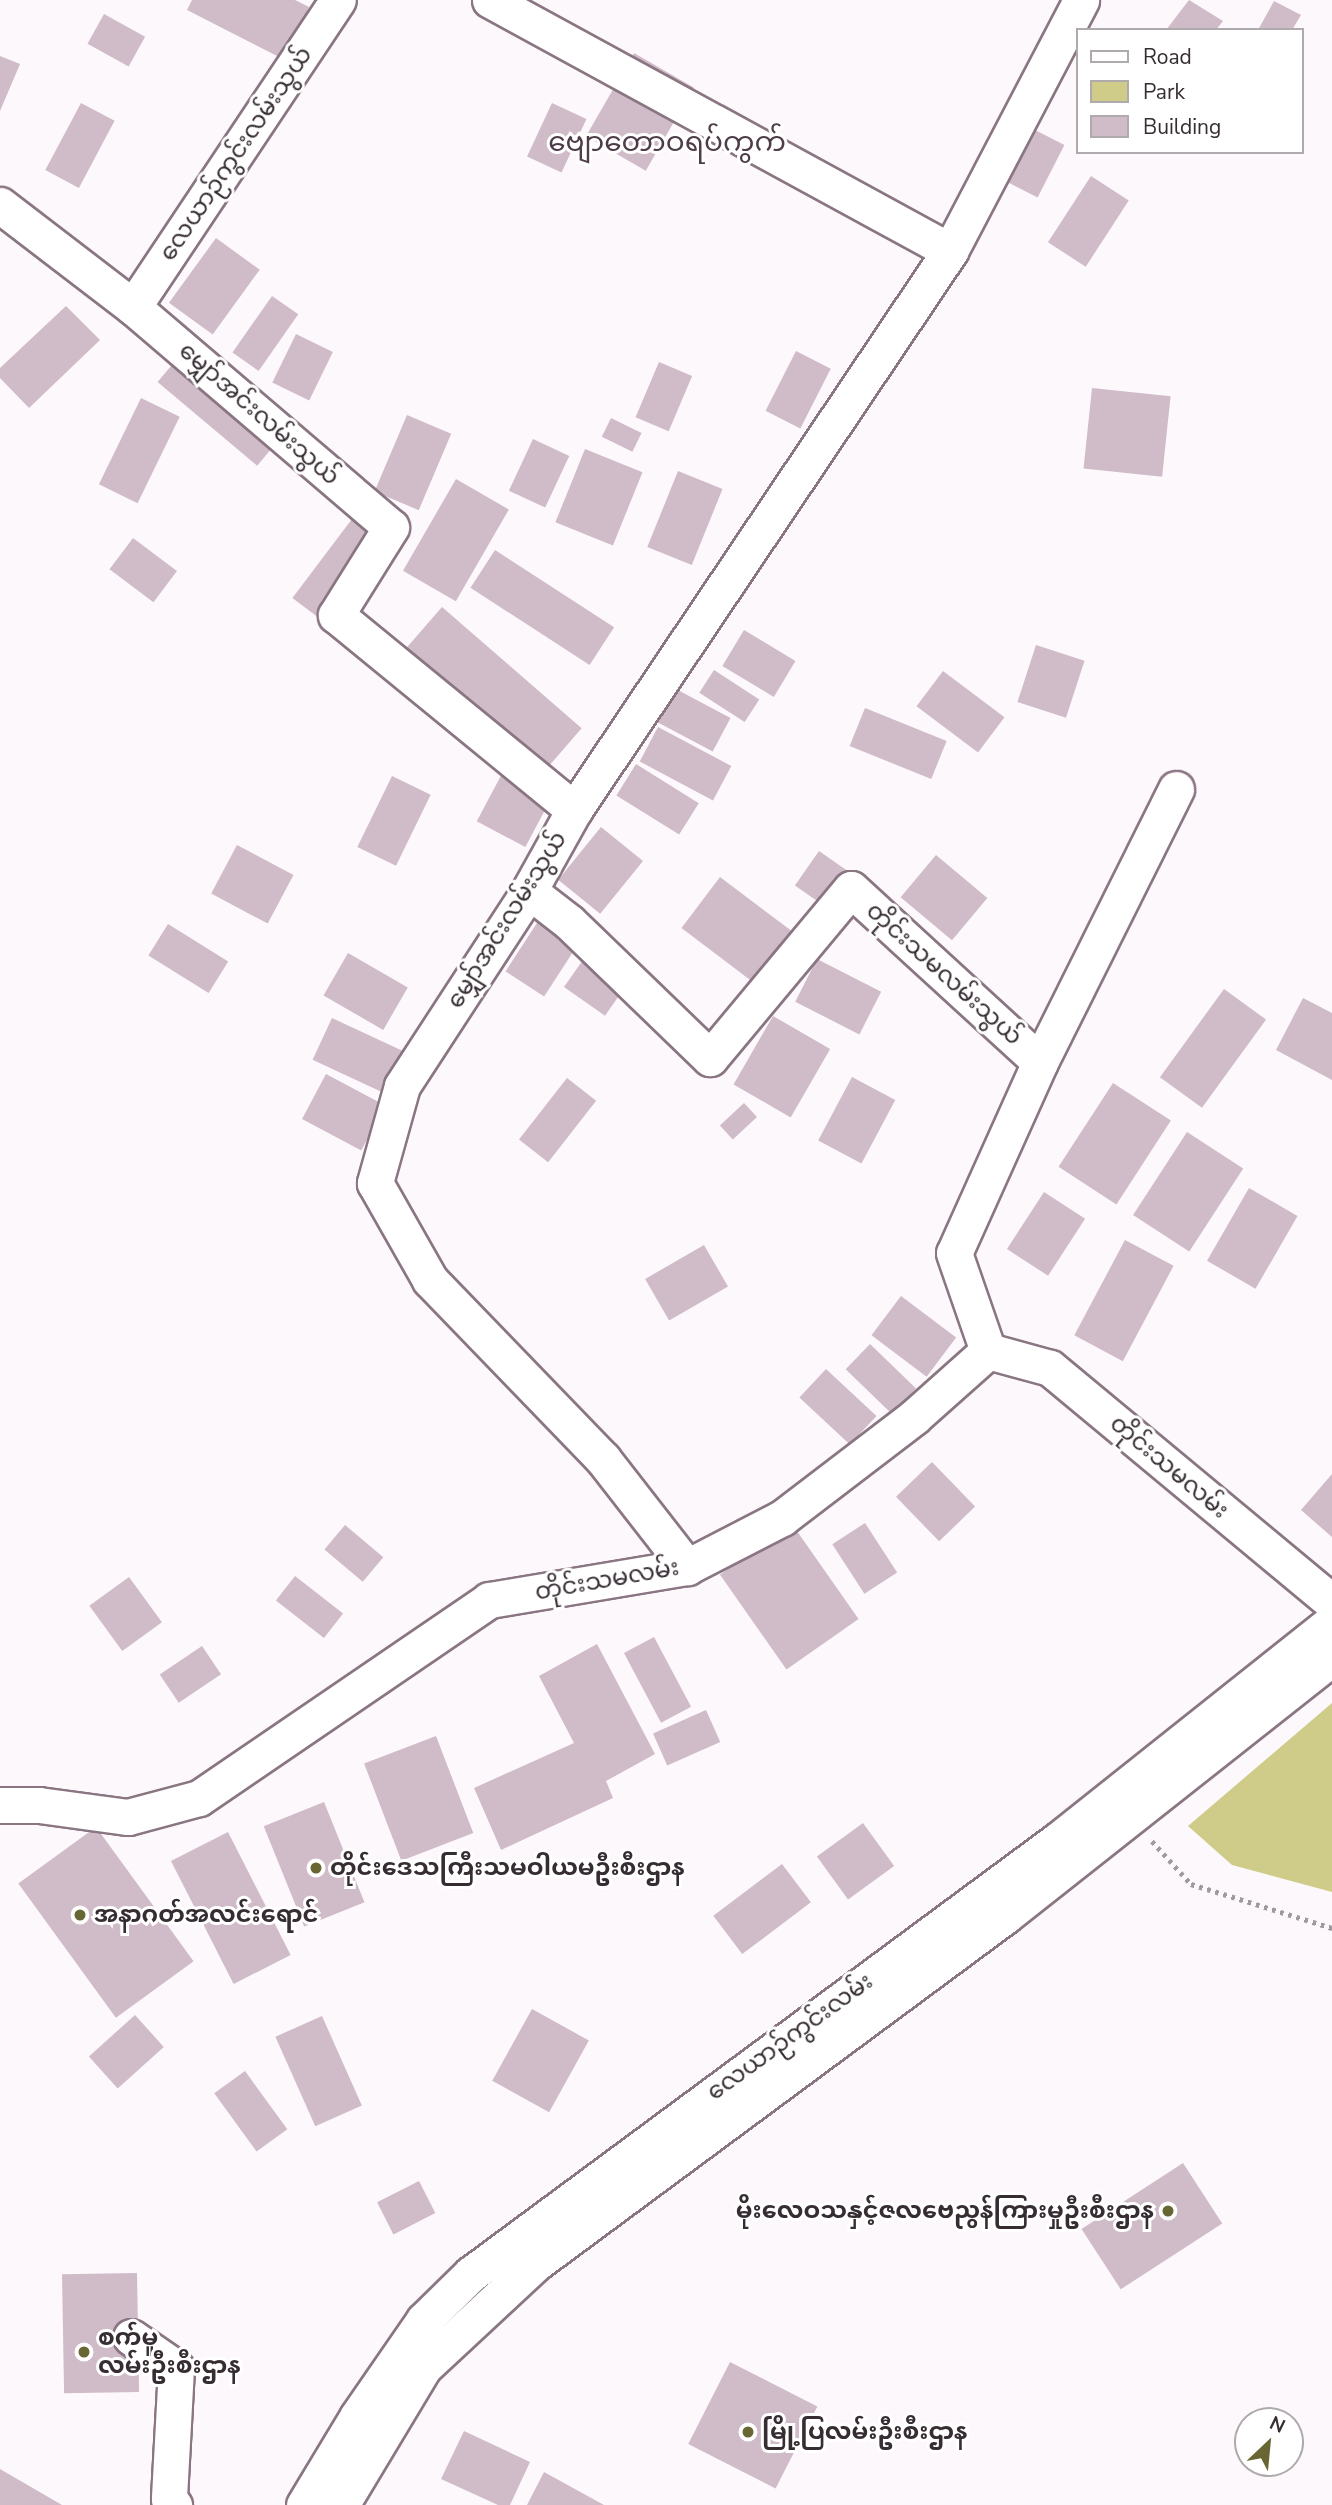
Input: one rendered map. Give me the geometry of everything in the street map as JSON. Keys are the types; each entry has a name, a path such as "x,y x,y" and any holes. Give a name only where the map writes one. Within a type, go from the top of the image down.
{"street":[{"name":"လေယာဉ်ကွင်းလမ်းသွယ်","path":"133,307 338,0"},
{"path":"490,0 950,251"},
{"path":"574,810 950,251 1081,0"},
{"name":"မျှော်အင်းလမ်းသွယ်","path":"0,205 133,307 391,527 336,615 574,810 529,891 402,1086 375,1183 430,1280 603,1459 687,1567"},
{"name":"တိုင်းသမလမ်းသွယ်","path":"988,1351 954,1253 1040,1062 1176,789"},
{"name":"တိုင်းသမလမ်းသွယ်","path":"529,891 569,922 710,1058 851,890 1040,1062"},
{"name":"တိုင်းသမလမ်း","path":"0,1805 128,1817 199,1798 489,1600 687,1567 782,1518 914,1417 988,1351 1050,1368 1332,1602"},
{"name":"လေယာဉ်ကွင်းလမ်း","path":"304,2505 357,2417 424,2320 471,2274 1058,1840 1332,1622"},
{"name":"လေယာဉ်ကွင်းလမ်း","path":"341,2505 424,2367 536,2263 1005,1916 1332,1658"},
{"path":"131,2337 176,2368 169,2499 174,2505"}],"path":[{"path":"1130,1816 1191,1884 1332,1928"}],"green space":[{"path":"1332,1703 1332,1892 1232,1865 1188,1826"}],"building":[{"path":"192,0 295,0 309,7 283,59 187,10"},
{"path":"1189,0 1223,21 1218,28 1168,28"},
{"path":"1274,1 1301,15 1293,28 1259,28"},
{"path":"104,14 145,37 129,67 88,44"},
{"path":"634,53 694,88 646,171 586,136"},
{"path":"0,56 20,64 0,111"},
{"path":"81,103 115,121 79,188 45,170"},
{"path":"552,103 586,119 562,173 527,156"},
{"path":"1035,130 1064,145 1038,198 1008,183"},
{"path":"1091,176 1129,201 1086,267 1048,242"},
{"path":"216,238 260,270 213,334 169,303"},
{"path":"272,296 298,314 259,371 232,353"},
{"path":"66,306 100,340 29,408 0,378 0,368"},
{"path":"296,334 333,352 309,401 272,383"},
{"path":"796,351 831,369 800,428 766,411"},
{"path":"182,353 282,437 257,466 158,382"},
{"path":"659,362 692,376 669,431 636,417"},
{"path":"1092,388 1171,396 1162,477 1084,469"},
{"path":"141,398 180,417 138,503 99,484"},
{"path":"407,415 451,434 419,510 375,491"},
{"path":"611,418 642,433 632,452 602,437"},
{"path":"533,439 569,456 545,508 509,491"},
{"path":"585,449 642,472 613,545 555,522"},
{"path":"678,471 723,489 692,565 647,547"},
{"path":"456,479 509,509 456,601 403,571"},
{"path":"358,511 390,535 324,622 292,598"},
{"path":"133,538 177,571 153,602 110,569"},
{"path":"495,550 614,627 590,665 470,588"},
{"path":"442,607 582,728 544,771 405,650"},
{"path":"744,630 795,661 774,697 722,666"},
{"path":"1036,645 1085,661 1066,718 1017,702"},
{"path":"714,670 759,699 745,722 699,693"},
{"path":"943,671 1004,717 978,752 917,706"},
{"path":"674,688 731,718 713,752 656,722"},
{"path":"865,708 947,741 931,779 850,746"},
{"path":"658,727 731,766 713,800 640,761"},
{"path":"636,764 699,803 679,835 616,795"},
{"path":"504,770 553,796 525,847 477,821"},
{"path":"392,776 431,795 396,866 357,847"},
{"path":"601,827 643,861 600,914 558,880"},
{"path":"237,845 294,875 268,924 211,894"},
{"path":"819,851 848,871 824,905 795,885"},
{"path":"936,855 987,898 952,940 901,897"},
{"path":"720,877 793,932 754,983 681,928"},
{"path":"548,906 587,931 544,996 506,971"},
{"path":"168,924 228,962 209,993 148,955"},
{"path":"599,937 640,966 605,1016 564,987"},
{"path":"348,953 408,988 383,1030 324,995"},
{"path":"817,959 881,992 859,1034 795,1002"},
{"path":"1224,989 1266,1020 1202,1108 1160,1077"},
{"path":"1303,998 1332,1013 1332,1080 1276,1050"},
{"path":"773,1016 830,1049 791,1117 734,1084"},
{"path":"332,1018 416,1057 397,1099 313,1060"},
{"path":"326,1074 385,1105 361,1150 302,1119"},
{"path":"852,1077 895,1100 861,1164 818,1141"},
{"path":"567,1078 596,1101 548,1162 519,1139"},
{"path":"1113,1083 1171,1121 1116,1204 1059,1167"},
{"path":"744,1103 757,1117 733,1139 720,1126"},
{"path":"1187,1132 1243,1168 1189,1252 1133,1215"},
{"path":"1249,1188 1297,1216 1255,1289 1207,1261"},
{"path":"1044,1192 1085,1219 1048,1276 1007,1249"},
{"path":"1125,1240 1174,1266 1123,1361 1074,1335"},
{"path":"704,1245 728,1287 669,1321 645,1279"},
{"path":"901,1296 956,1338 927,1377 872,1335"},
{"path":"870,1344 916,1388 892,1414 846,1369"},
{"path":"826,1369 876,1416 850,1445 799,1398"},
{"path":"932,1462 975,1507 939,1541 896,1497"},
{"path":"1332,1474 1332,1537 1301,1510"},
{"path":"865,1523 897,1572 864,1594 832,1544"},
{"path":"792,1524 859,1619 786,1669 720,1574"},
{"path":"345,1525 383,1557 363,1582 324,1550"},
{"path":"295,1576 343,1614 324,1638 276,1600"},
{"path":"129,1577 162,1622 122,1651 89,1606"},
{"path":"654,1637 691,1707 661,1723 624,1653"},
{"path":"597,1644 655,1754 606,1781 613,1798 501,1850 474,1788 574,1743 539,1676"},
{"path":"202,1646 221,1674 179,1703 160,1675"},
{"path":"706,1710 720,1742 667,1766 653,1734"},
{"path":"436,1736 473,1833 401,1861 364,1764"},
{"path":"324,1802 364,1902 304,1926 264,1826"},
{"path":"863,1823 894,1866 848,1899 817,1857"},
{"path":"96,1827 194,1961 116,2018 18,1883"},
{"path":"228,1832 291,1955 234,1984 171,1861"},
{"path":"782,1864 811,1902 742,1954 713,1916"},
{"path":"532,2009 589,2041 549,2112 492,2081"},
{"path":"135,2015 164,2047 118,2088 89,2056"},
{"path":"322,2016 362,2106 315,2126 275,2037"},
{"path":"245,2071 287,2129 257,2152 214,2093"},
{"path":"1183,2163 1222,2223 1121,2289 1082,2229"},
{"path":"419,2181 435,2213 393,2234 377,2202"},
{"path":"137,2273 139,2392 64,2393 62,2274"},
{"path":"730,2362 817,2406 776,2488 688,2444"},
{"path":"464,2431 530,2462 510,2505 498,2505 441,2479"},
{"path":"0,2469 62,2505 0,2505"},
{"path":"544,2472 604,2505 527,2505"}],"place":[{"name":"တိုင်းဒေသကြီးသမဝါယမဦးစီးဌာန","path":"316,1868"},
{"name":"အနာဂတ်အလင်းရောင်","path":"80,1915"},
{"name":"မိုးလေဝသနှင့်ဇလဗေညွန်ကြားမှုဦးစီးဌာန","path":"1168,2211"},
{"name":"စက်မူ လမ်းဦးစီးဌာန","path":"84,2352"},
{"name":"မြို့ပြလမ်းဦးစီးဌာန","path":"748,2432"}],"district":[{"name":"ဗျောတောဝရပ်ကွက်","path":"667,142"}]}
